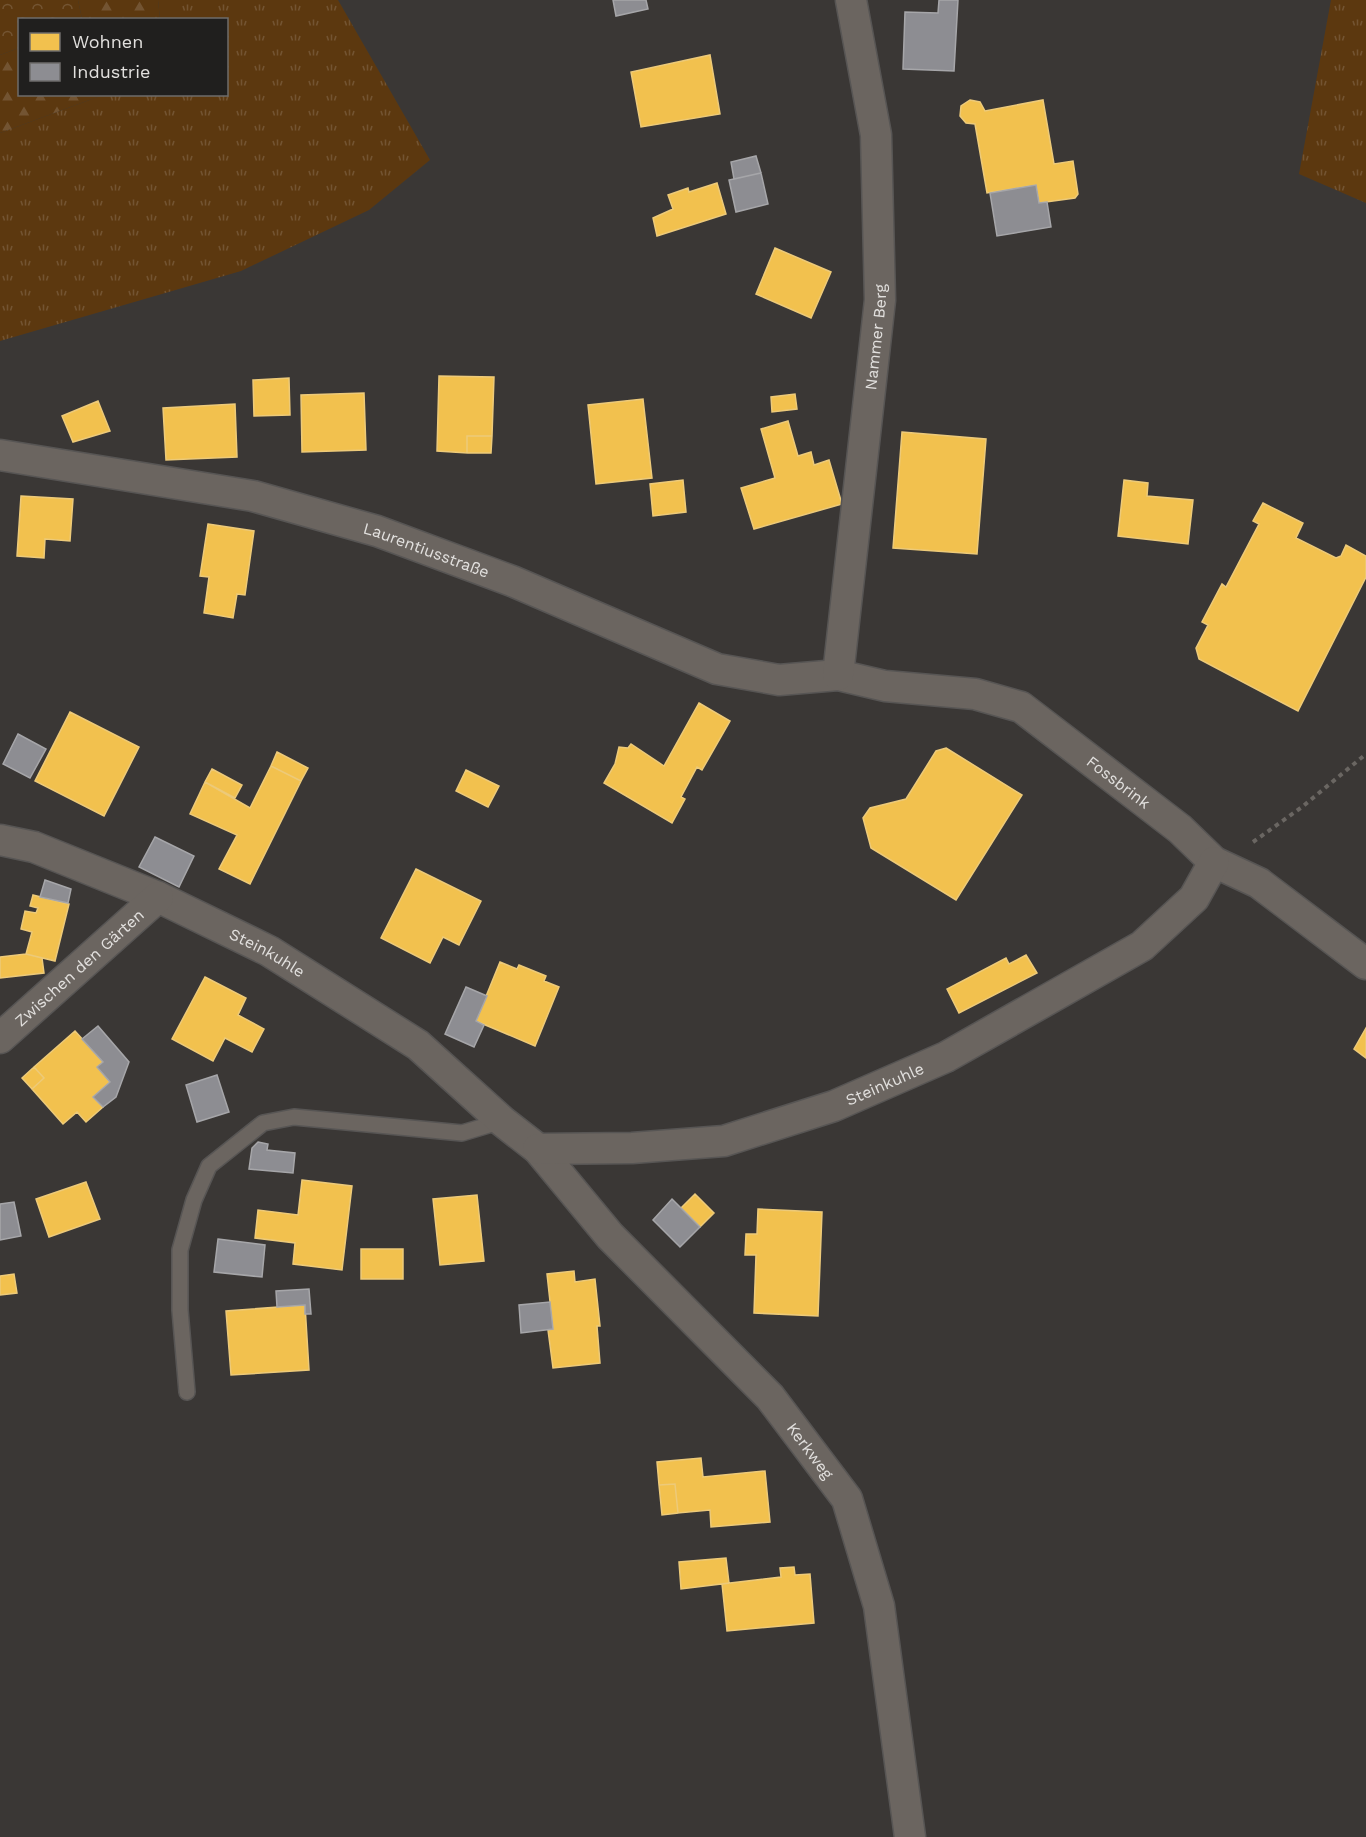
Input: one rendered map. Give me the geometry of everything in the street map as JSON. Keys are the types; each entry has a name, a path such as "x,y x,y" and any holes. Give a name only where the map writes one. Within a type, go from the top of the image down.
{"street":[{"name":"Nammer Berg","path":"838,675 879,300 876,135 850,0"},
{"name":"Laurentiusstraße","path":"0,455 253,496 377,531 512,581 717,669 779,680 838,675"},
{"name":"Fossbrink","path":"838,675 885,686 975,694 1021,707 1180,829 1217,864 1259,883 1366,964"},
{"name":"Steinkuhle","path":"0,840 34,847 158,897 269,951 418,1045 502,1121 538,1149 632,1148 724,1141 834,1106 946,1057 1142,946 1194,898 1217,864"},
{"name":"Zwischen den Gärten","path":"0,1038 158,897"},
{"name":"Kerkweg","path":"538,1149 610,1236 770,1398 847,1499 879,1606 910,1837"}],"lane":[{"path":"187,1392 180,1310 180,1250 194,1200 209,1166 263,1123 294,1117 462,1133 502,1121"}],"path":[{"path":"1217,864 1302,807 1366,754"}],"green space":[{"path":"0,0 78,0 82,18 18,18 18,48 0,55"},
{"path":"78,0 158,0 160,18 82,18"},
{"path":"158,0 338,0 430,160 369,210 241,271 0,341 0,133 100,96 228,96 228,18 160,18"},
{"path":"1331,0 1366,0 1366,203 1299,174"},
{"path":"18,48 18,96 100,96 0,133 0,55"}],"building: Wohnen":[{"path":"710,55 720,114 641,127 631,72"},
{"path":"970,100 980,102 985,111 1043,100 1054,164 1073,161 1078,194 1075,198 1039,203 1036,185 987,193 975,124 966,123 960,116 961,106"},
{"path":"717,183 726,214 657,236 653,218 673,209 668,195 688,188 689,192"},
{"path":"775,248 831,272 811,318 756,294"},
{"path":"439,376 494,377 492,436 467,436 467,453 437,451"},
{"path":"289,378 290,415 254,416 253,380"},
{"path":"364,393 366,450 302,452 301,395"},
{"path":"795,394 797,409 772,412 771,397"},
{"path":"643,399 652,478 596,484 588,405"},
{"path":"98,401 110,431 73,442 62,416"},
{"path":"235,404 237,457 166,460 163,408"},
{"path":"788,421 798,456 811,452 814,465 829,460 842,504 754,529 741,488 775,478 761,429"},
{"path":"902,432 986,439 977,554 893,548"},
{"path":"467,436 492,436 491,453 467,453"},
{"path":"683,480 686,512 653,516 650,484"},
{"path":"1124,480 1148,483 1147,496 1193,500 1188,544 1118,536"},
{"path":"21,496 73,499 70,541 45,539 44,558 17,556"},
{"path":"1263,503 1303,523 1296,538 1336,558 1341,556 1346,545 1366,556 1366,577 1298,711 1199,659 1196,648 1208,625 1202,622 1222,584 1226,587 1259,524 1253,521"},
{"path":"208,524 254,531 245,595 237,594 233,618 204,613 209,577 200,576"},
{"path":"699,703 730,721 702,770 697,767 681,797 685,799 672,823 604,783 615,764 619,747 628,748 631,744 664,766"},
{"path":"70,712 139,747 104,816 35,781"},
{"path":"946,748 1022,795 956,900 871,848 863,818 870,808 906,799 936,751"},
{"path":"277,752 308,768 301,781 271,766"},
{"path":"271,766 301,781 250,884 219,869 237,835 190,814 205,782 250,808"},
{"path":"212,769 242,785 235,798 205,782"},
{"path":"466,770 499,786 488,807 456,791"},
{"path":"416,869 481,901 459,945 443,937 430,963 381,938"},
{"path":"33,895 69,904 55,961 26,954 32,932 21,929 25,911 36,913 38,908 30,906"},
{"path":"26,954 42,958 44,973 0,978 0,957"},
{"path":"1026,955 1037,973 959,1013 947,989 1006,958 1009,964"},
{"path":"500,962 517,969 519,965 546,976 544,981 559,987 535,1046 476,1021"},
{"path":"205,977 246,998 238,1015 264,1029 252,1052 225,1038 213,1061 172,1039"},
{"path":"1366,1028 1366,1058 1354,1049"},
{"path":"75,1031 103,1062 97,1067 110,1082 93,1097 103,1107 86,1122 77,1112 63,1124 32,1089 44,1078 34,1067"},
{"path":"34,1067 44,1078 32,1089 22,1078"},
{"path":"302,1180 352,1186 342,1270 293,1264 295,1243 255,1238 258,1210 298,1215"},
{"path":"86,1182 100,1219 49,1237 36,1199"},
{"path":"695,1194 714,1213 700,1227 681,1208"},
{"path":"477,1195 484,1261 440,1265 433,1199"},
{"path":"758,1209 822,1212 818,1316 754,1313 756,1255 745,1255 746,1234 757,1234"},
{"path":"361,1249 403,1249 403,1279 361,1279"},
{"path":"574,1271 575,1282 595,1279 600,1326 597,1326 600,1363 553,1368 548,1330 553,1329 547,1274"},
{"path":"14,1274 17,1293 0,1295 0,1276"},
{"path":"305,1305 309,1370 231,1375 226,1311"},
{"path":"701,1458 703,1477 765,1471 770,1522 711,1527 710,1510 678,1513 675,1484 659,1485 657,1462"},
{"path":"675,1484 678,1513 662,1515 659,1485"},
{"path":"726,1558 729,1583 681,1589 679,1562"},
{"path":"794,1567 795,1575 810,1574 814,1623 727,1631 722,1584 781,1577 780,1568"}],"building: Industrie":[{"path":"613,0 646,0 648,9 616,16"},
{"path":"939,0 958,0 954,71 903,69 905,12 938,13"},
{"path":"756,156 761,173 734,179 731,162"},
{"path":"761,173 768,204 736,212 729,180"},
{"path":"1036,185 1039,203 1047,202 1051,227 997,236 990,193"},
{"path":"18,734 46,749 30,778 3,764"},
{"path":"155,837 194,856 179,887 139,867"},
{"path":"45,880 71,889 68,903 40,897"},
{"path":"466,987 487,996 476,1021 484,1025 474,1047 445,1034"},
{"path":"98,1026 129,1062 116,1097 103,1107 93,1097 110,1082 97,1067 103,1062 82,1039"},
{"path":"217,1075 229,1112 197,1122 186,1085"},
{"path":"258,1142 268,1144 267,1150 295,1153 293,1173 249,1169 252,1148"},
{"path":"672,1199 700,1227 680,1247 653,1220"},
{"path":"14,1202 21,1236 0,1240 0,1204"},
{"path":"218,1239 265,1245 262,1277 214,1272"},
{"path":"309,1289 311,1314 305,1314 305,1305 277,1307 276,1291"},
{"path":"550,1302 553,1329 521,1333 519,1305"}]}
